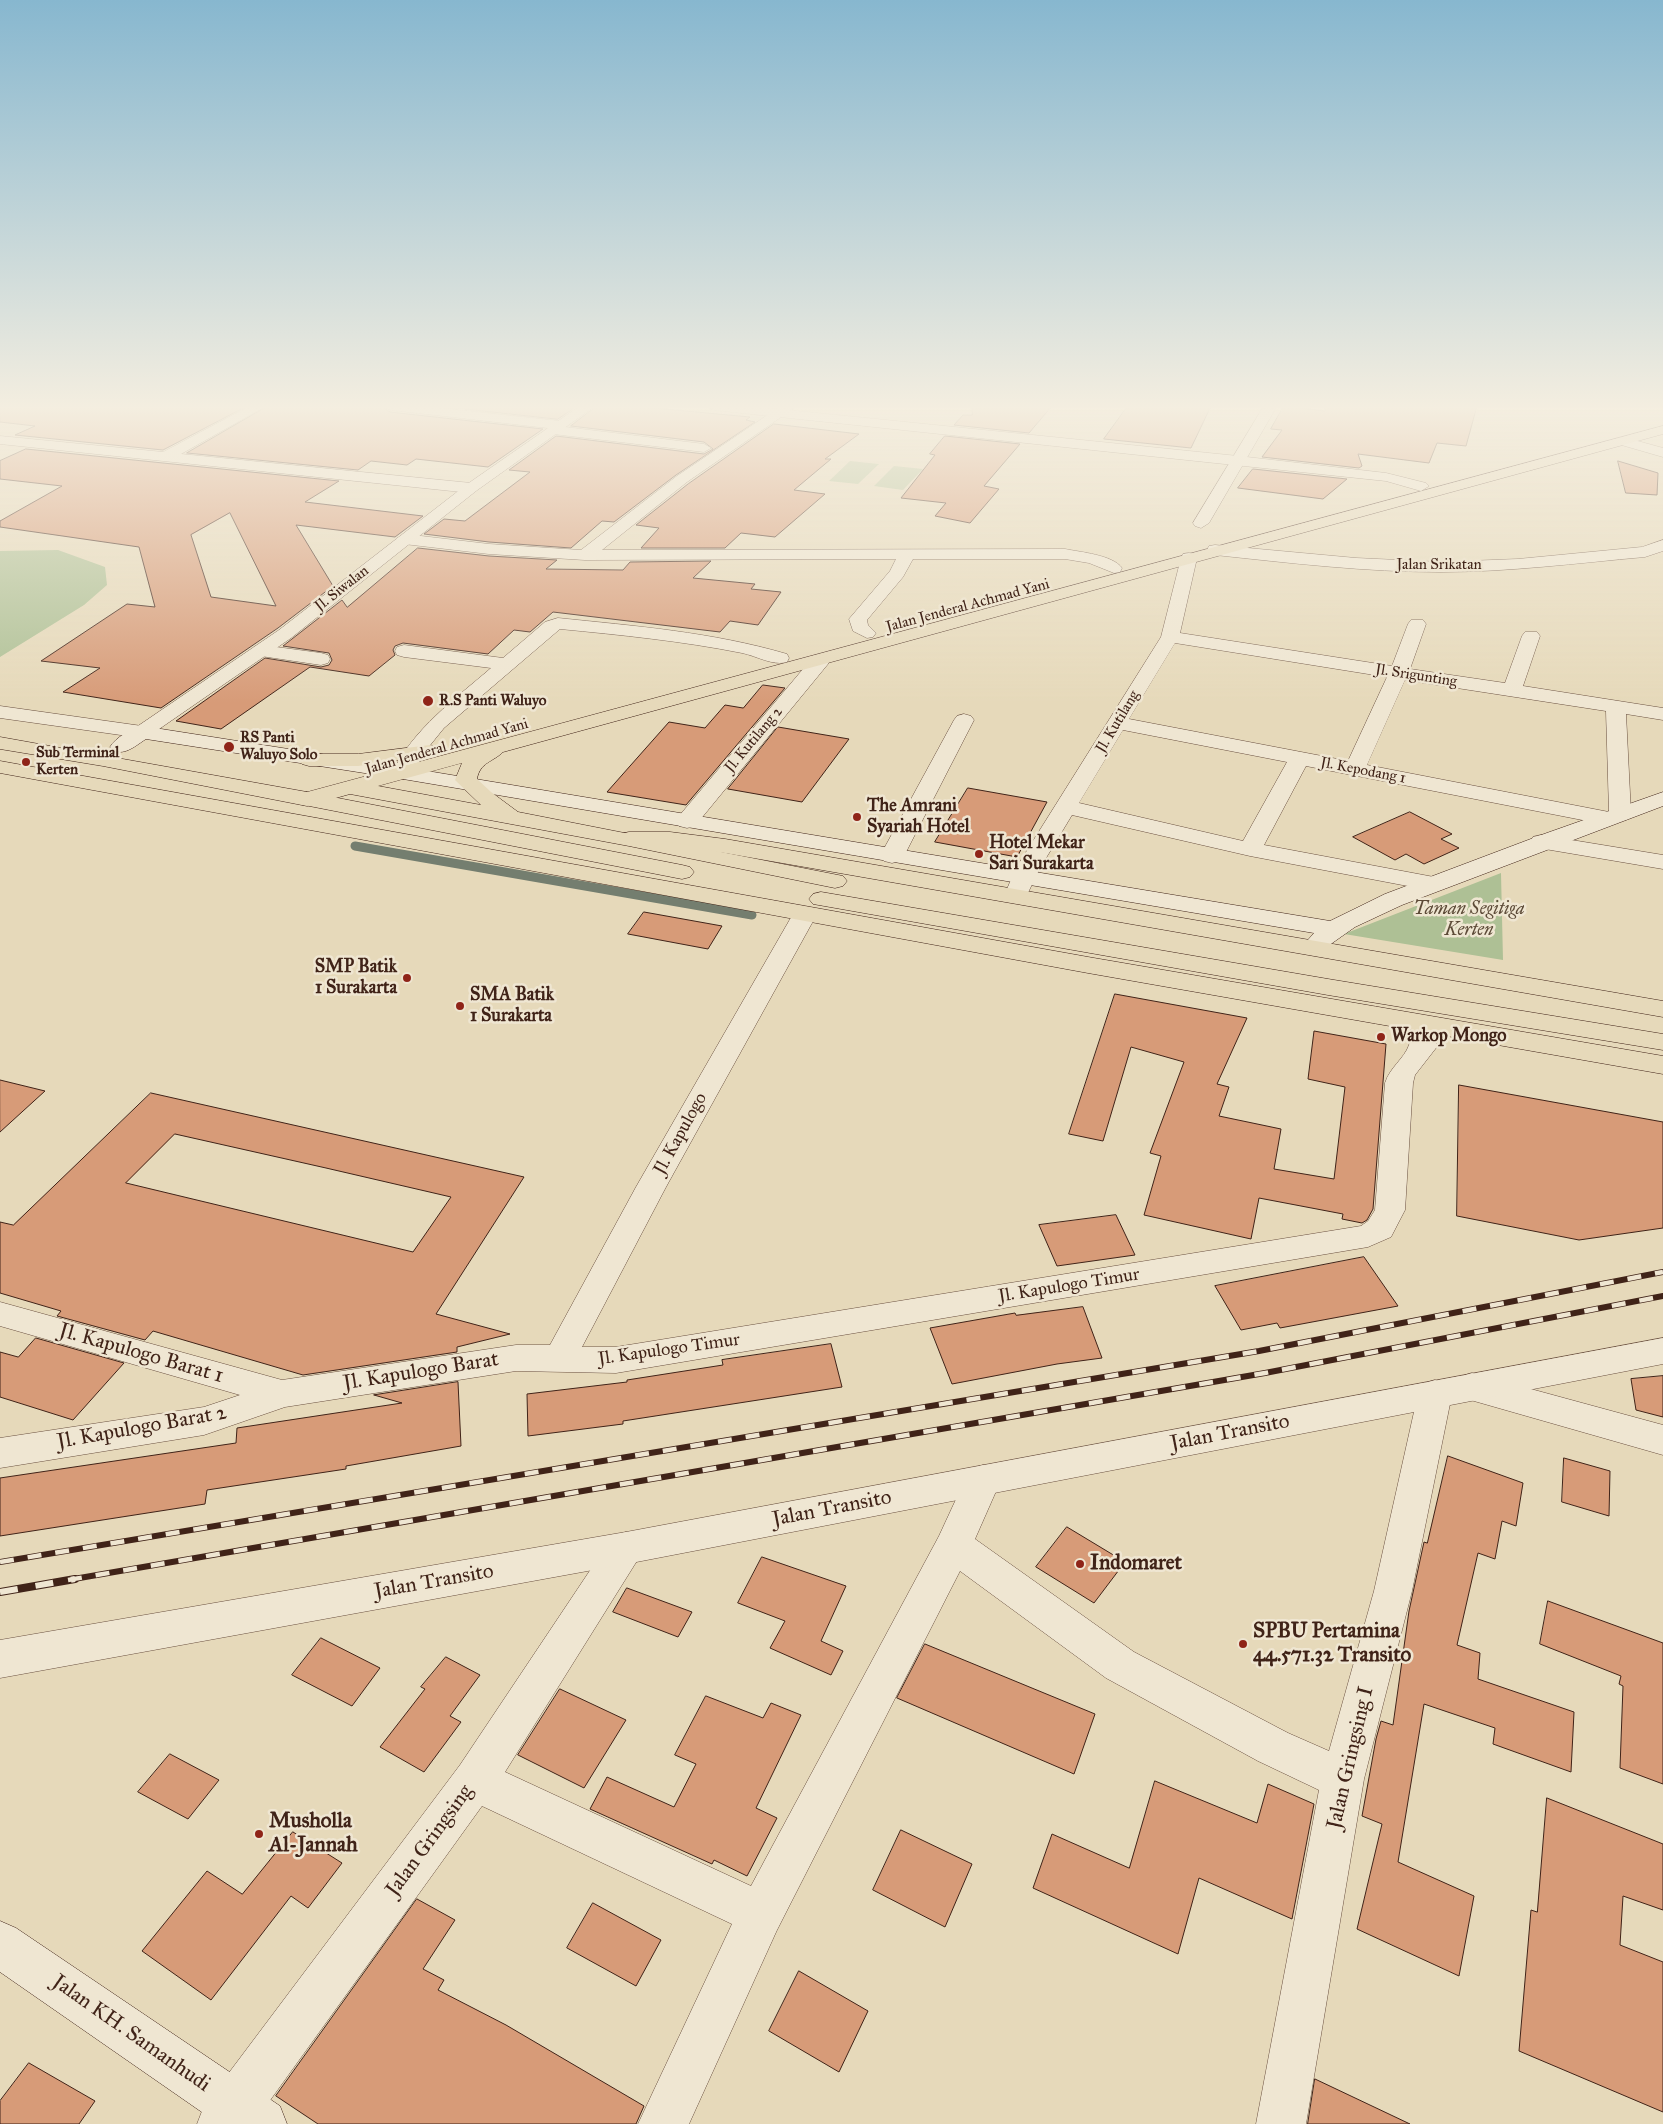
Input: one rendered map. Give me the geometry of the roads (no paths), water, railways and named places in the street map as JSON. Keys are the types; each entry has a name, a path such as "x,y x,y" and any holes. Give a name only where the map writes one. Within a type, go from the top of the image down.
{"main road":[{"name":"Jalan Jenderal Achmad Yani","path":"408,762 523,739 668,695 780,658 1104,563 1357,505"},
{"name":"Jalan Jenderal Achmad Yani","path":"408,762 439,750 821,660 1371,505"},
{"path":"0,728 120,747 311,790 821,898 1424,1033 1663,1065"},
{"path":"515,818 483,797 466,780 469,766 478,758 523,739"},
{"name":"Jalan Jenderal Achmad Yani","path":"0,743 103,760 273,793 311,790 369,770"},
{"path":"309,760 408,762"},
{"path":"350,788 408,762"},
{"path":"0,768 821,898 1299,982 1663,1042"},
{"path":"311,790 350,788 629,838 821,898 1053,921 1663,1022"},
{"path":"629,838 670,839 1020,887 1312,948 1663,1009"}],"street":[{"name":"Jl. Siwalan","path":"120,747 261,651 336,595 449,505"},
{"path":"585,555 649,505"},
{"path":"1201,523 1212,505"},
{"path":"404,539 489,549 585,555 1066,554 1104,563"},
{"name":"Jalan Srikatan","path":"1214,550 1360,563 1441,567 1511,564 1656,553"},
{"path":"866,633 859,627 858,619 897,573 907,554"},
{"name":"Jl. Kutilang","path":"1020,887 1066,807 1170,637 1189,558"},
{"path":"408,762 437,724 551,626 558,624 649,633 746,648 780,658"},
{"path":"1355,769 1399,674 1408,650 1408,644 1417,624"},
{"path":"1512,691 1531,636"},
{"name":"Jl. Srigunting","path":"1170,637 1663,714"},
{"path":"261,651 321,659"},
{"path":"404,651 507,664"},
{"name":"Jl. Kutilang 2","path":"687,821 821,660"},
{"path":"1614,816 1616,707"},
{"path":"0,712 142,732 369,770 408,762 471,785 892,856 1020,887 1338,926"},
{"path":"892,856 964,720"},
{"name":"Jl. Kepodang 1","path":"1117,723 1614,816"},
{"path":"1250,849 1300,758"},
{"path":"1312,948 1338,926 1434,884 1541,842 1663,799"},
{"path":"1066,807 1250,849 1434,884"},
{"path":"1541,842 1663,862"},
{"name":"Jl. Kapulogo","path":"560,1357 651,1187 821,898"},
{"name":"Jl. Kapulogo Timur","path":"560,1357 584,1361 616,1360 1368,1236 1380,1229 1390,1210 1399,1083 1402,1074 1420,1051 1424,1033"},
{"name":"Jl. Kapulogo Barat 1","path":"0,1314 282,1394"},
{"name":"Jalan Transito","path":"0,1660 626,1548 1663,1351"},
{"name":"Jl. Kapulogo Barat","path":"282,1394 499,1360 533,1356 560,1357"},
{"path":"1454,1391 1663,1440"},
{"name":"Jalan Gringsing I","path":"1281,2124 1343,1779 1393,1591 1454,1391"},
{"name":"Jl. Kapulogo Barat 2","path":"0,1453 204,1421 229,1414 282,1394"},
{"path":"663,2124 761,1914 954,1545 983,1480"},
{"path":"954,1545 1120,1665 1273,1746 1343,1779"},
{"name":"Jalan Gringsing","path":"240,2118 475,1780 626,1548"},
{"path":"475,1780 761,1914"},
{"name":"Jalan KH. Samanhudi","path":"0,1944 240,2118"}],"waterway":[{"path":"355,846 752,915"}],"railway":[{"path":"0,1562 1259,1351 1663,1272"},
{"path":"68,1580 1265,1373 1663,1296"},
{"path":"0,1592 75,1579"}],"place":[{"name":"R.S Panti Waluyo","path":"428,701"},
{"name":"RS Panti Waluyo Solo","path":"229,747"},
{"name":"Sub Terminal Kerten","path":"26,762"},
{"name":"The Amrani Syariah Hotel","path":"857,817"},
{"name":"Hotel Mekar Sari Surakarta","path":"979,854"},
{"name":"SMP Batik 1 Surakarta","path":"407,978"},
{"name":"SMA Batik 1 Surakarta","path":"460,1006"},
{"name":"Warkop Mongo","path":"1381,1037"},
{"name":"Indomaret","path":"1080,1564"},
{"name":"SPBU Pertamina 44.571.32 Transito","path":"1243,1644"},
{"name":"Musholla Al-Jannah","path":"259,1834"}],"park label":[{"name":"Taman Segitiga Kerten","path":"1469,920"}]}
